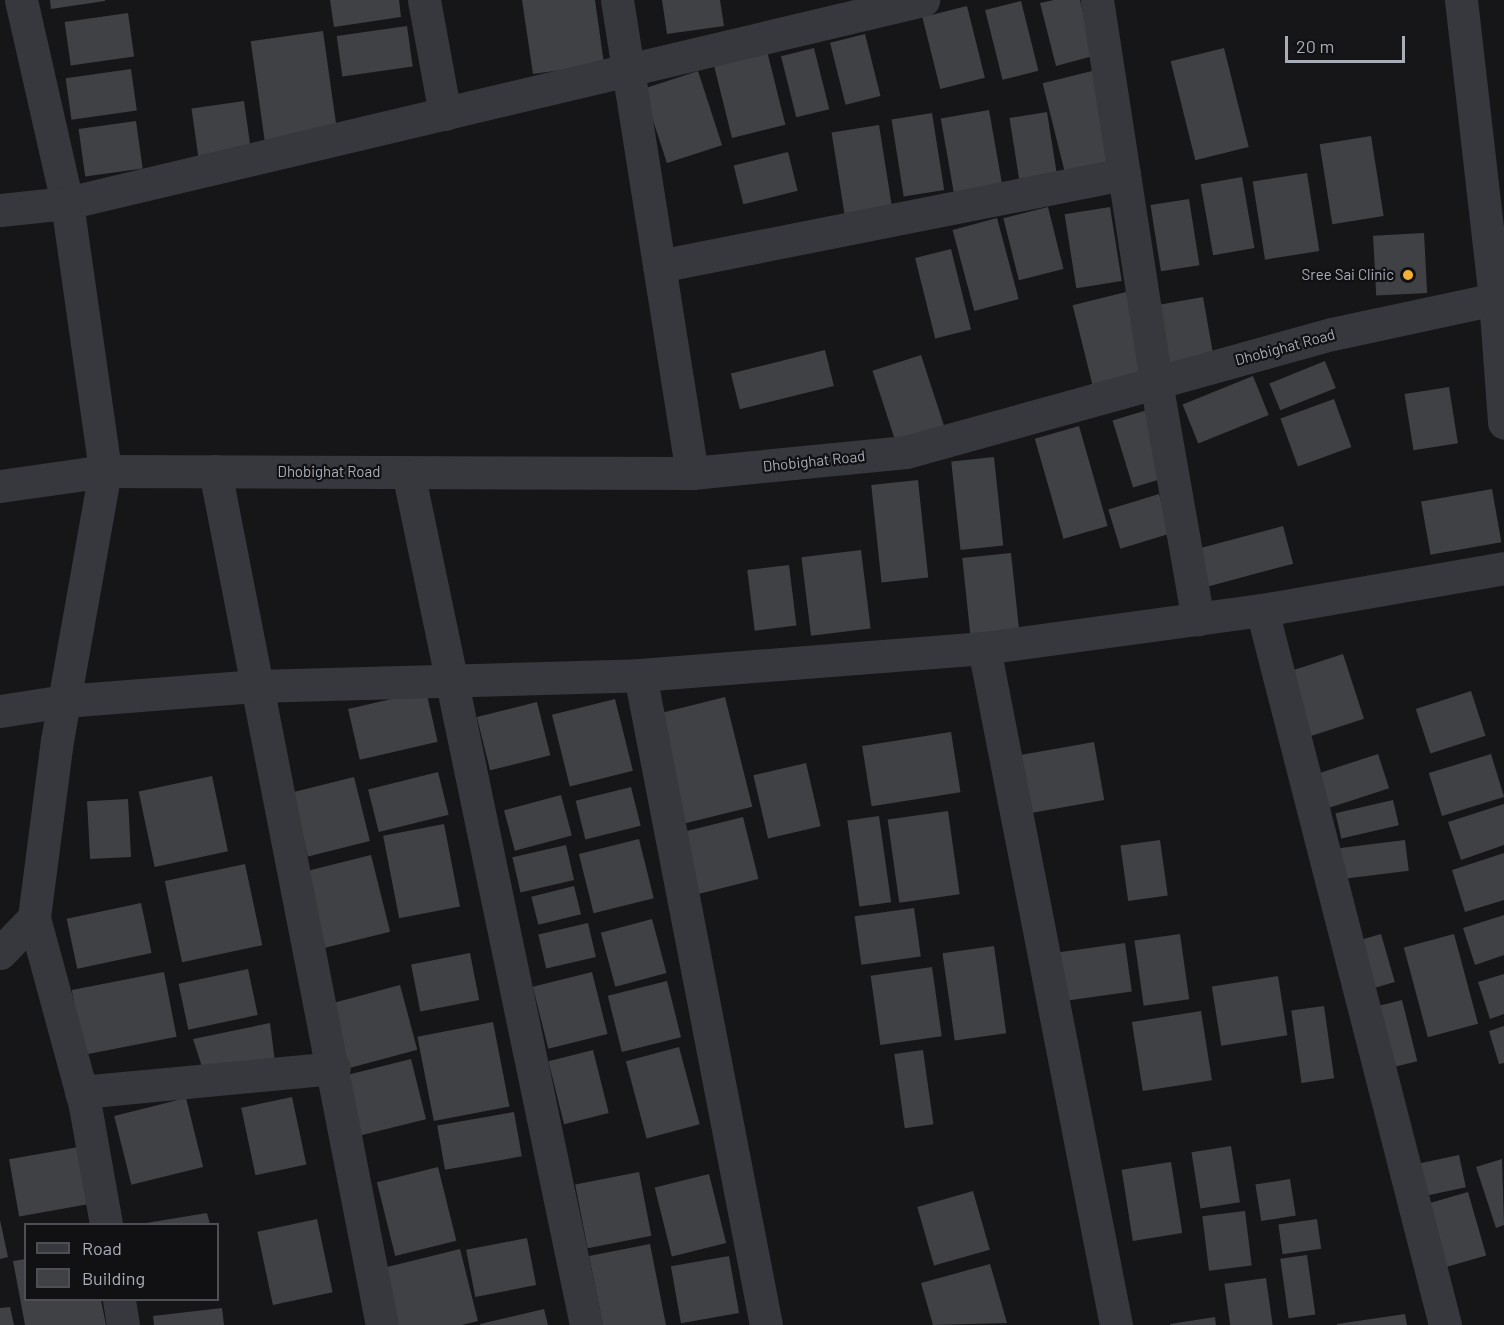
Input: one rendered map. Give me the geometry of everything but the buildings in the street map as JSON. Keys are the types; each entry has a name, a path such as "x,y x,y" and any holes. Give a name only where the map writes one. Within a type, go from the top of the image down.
{"street":[{"path":"21,0 68,203 105,471 64,701 34,918 81,1092 106,1223"},
{"path":"424,0 445,114"},
{"path":"617,0 692,473"},
{"path":"0,210 68,203 923,0"},
{"path":"1097,0 1156,382 1198,619"},
{"path":"1461,0 1500,298 1504,423"},
{"path":"659,266 1124,174"},
{"name":"Dhobighat Road","path":"0,486 105,471 692,473 906,452 1332,334 1500,298"},
{"path":"215,471 256,686 334,1068 382,1325"},
{"path":"408,472 586,1325"},
{"path":"0,711 64,701 256,686 452,683 640,675 984,648 1262,610 1504,568"},
{"path":"1262,610 1445,1325"},
{"path":"984,648 1116,1325"},
{"path":"640,675 766,1325"},
{"path":"0,954 34,918"},
{"path":"81,1092 334,1068"},
{"path":"119,1301 123,1325"}],"place":[{"name":"Sree Sai Clinic","path":"1408,275"}]}
